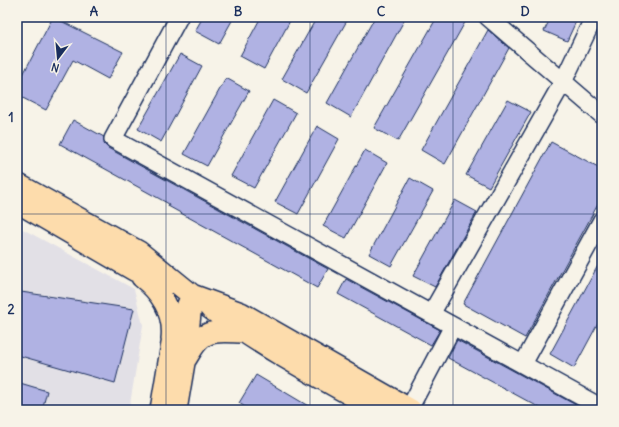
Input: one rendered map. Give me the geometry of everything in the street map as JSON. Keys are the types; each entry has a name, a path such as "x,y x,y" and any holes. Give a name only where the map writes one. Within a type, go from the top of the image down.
{"main road":[{"path":"17,184 138,252 192,295 244,332 287,359 378,410"},
{"path":"17,202 134,270 192,295 241,313 410,409"},
{"path":"134,270 155,288 171,316 178,357 176,410"},
{"path":"178,357 172,344 192,295"},
{"path":"161,410 178,357 208,333 244,332"}],"street":[{"path":"179,17 113,139 602,408"},
{"path":"488,17 602,115"},
{"path":"431,314 563,82 594,17"},
{"path":"523,364 602,220"},
{"path":"410,409 453,326"}],"shaded area":[{"path":"17,226 134,289 143,325 129,410 17,410"}],"building":[{"path":"53,17 123,52 108,79 73,60 46,110 17,95 17,86"},
{"path":"203,17 234,17 219,44 195,31"},
{"path":"261,17 292,17 264,69 240,56"},
{"path":"317,17 349,17 306,93 282,79"},
{"path":"375,17 406,17 351,117 327,103"},
{"path":"437,17 468,17 398,141 374,128"},
{"path":"551,17 578,17 567,41 544,31"},
{"path":"488,30 509,48 445,164 421,150"},
{"path":"180,54 202,66 161,142 138,129"},
{"path":"226,78 249,91 207,166 184,154"},
{"path":"273,100 296,113 254,188 231,176"},
{"path":"508,100 531,112 489,187 466,175"},
{"path":"73,120 104,137 104,144 108,148 328,269 317,288 168,206 169,204 60,144"},
{"path":"317,126 339,139 298,214 275,202"},
{"path":"551,142 602,169 602,197 525,338 463,304"},
{"path":"365,150 387,163 346,238 323,226"},
{"path":"410,178 433,191 391,266 369,254"},
{"path":"455,200 477,212 435,287 413,276"},
{"path":"602,258 602,316 574,368 550,354"},
{"path":"346,279 440,330 431,345 338,294"},
{"path":"21,292 134,309 115,383 17,355 17,315"},
{"path":"457,340 585,410 544,410 448,358"},
{"path":"256,375 315,410 250,410 239,403"},
{"path":"20,383 47,391 42,410 17,410 17,392"}]}
